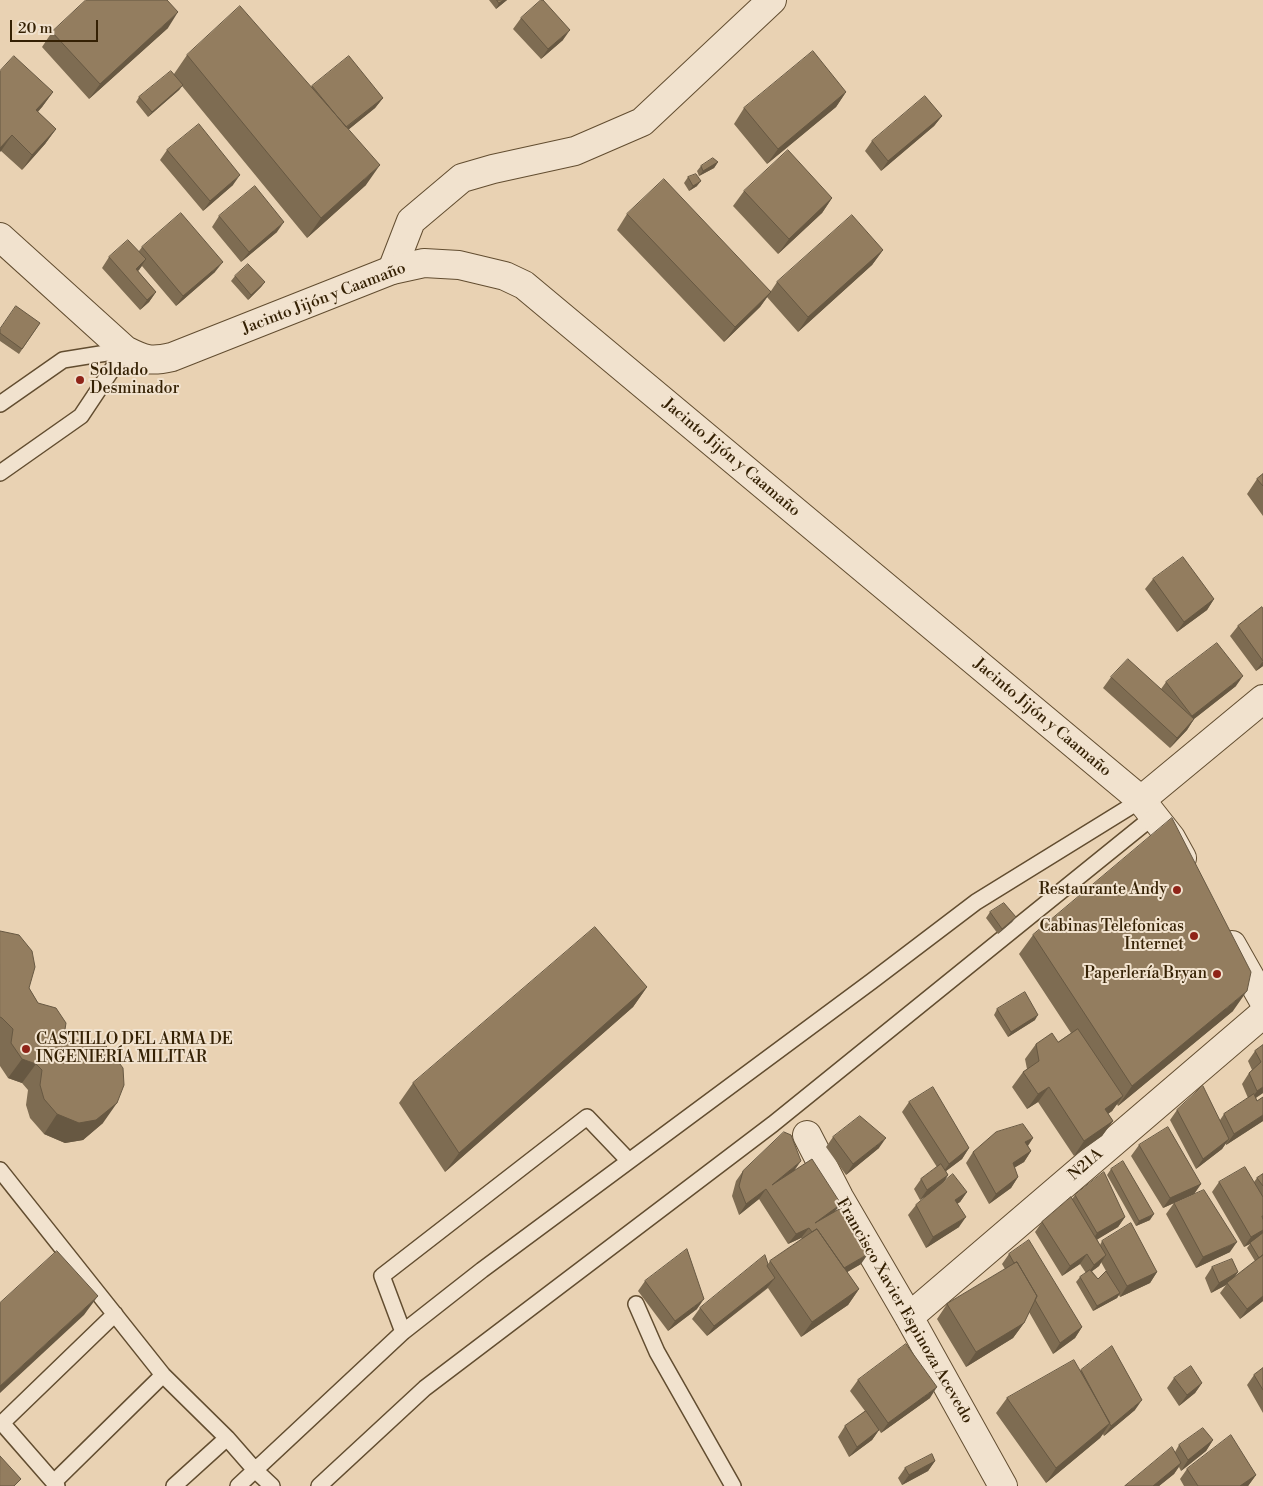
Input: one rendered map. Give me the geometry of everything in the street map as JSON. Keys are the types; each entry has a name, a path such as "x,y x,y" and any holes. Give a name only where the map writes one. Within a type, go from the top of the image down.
{"street":[{"path":"392,270 411,221 462,178 492,169 575,151 642,122 772,0"},
{"path":"0,237 124,350"},
{"name":"Jacinto Jijón y Caamaño","path":"124,350 141,358 156,360 172,357 392,270 424,263 459,265 505,276 524,285 1147,808 1171,838 1195,881"},
{"path":"1147,808 1263,699"},
{"path":"1220,924 1263,1000"},
{"name":"N21A","path":"909,1317 1263,1014"},
{"name":"Francisco Xavier Espinoza Acevedo","path":"807,1135 839,1197 909,1317 1003,1486"}],"lane":[{"path":"0,404 63,360 124,350"},
{"path":"0,473 81,416 124,350"},
{"path":"238,1486 403,1332 482,1270 976,902 1147,808"},
{"path":"318,1486 425,1388 773,1124 1147,808"},
{"path":"403,1332 382,1276 587,1118 630,1161"},
{"path":"0,1170 163,1375 227,1438 272,1486"},
{"path":"636,1304 657,1352 733,1486"},
{"path":"115,1314 2,1423 56,1484 163,1375"},
{"path":"174,1486 227,1438"}],"building":[{"path":"86,0 167,0 178,12 100,84 52,32"},
{"path":"541,0 570,30 548,49 521,18"},
{"path":"240,6 380,165 321,218 187,55"},
{"path":"813,51 846,92 778,149 744,108"},
{"path":"14,56 53,92 36,110 56,129 32,155 12,135 0,148 0,71"},
{"path":"349,56 383,98 346,127 312,86"},
{"path":"171,71 183,85 152,112 139,97"},
{"path":"925,96 942,116 888,161 872,141"},
{"path":"199,124 240,175 210,201 167,150"},
{"path":"788,150 832,198 789,239 744,191"},
{"path":"713,158 718,162 703,171 701,166"},
{"path":"696,174 701,181 693,186 688,177"},
{"path":"664,179 771,292 735,327 627,214"},
{"path":"255,186 284,222 249,252 219,216"},
{"path":"181,213 223,262 183,296 142,247"},
{"path":"852,215 883,250 808,317 777,282"},
{"path":"128,240 146,259 136,269 156,292 147,300 109,257"},
{"path":"248,264 265,282 251,295 235,276"},
{"path":"16,306 40,323 22,349 0,333 0,329"},
{"path":"1263,474 1263,486 1257,479"},
{"path":"1183,557 1214,599 1184,622 1153,579"},
{"path":"1262,607 1263,609 1263,661 1238,626"},
{"path":"1217,643 1243,676 1192,716 1166,682"},
{"path":"1128,659 1194,719 1177,738 1111,677"},
{"path":"1172,818 1251,972 1247,991 1132,1086 1033,935"},
{"path":"1004,903 1016,917 1002,929 990,912"},
{"path":"595,927 647,987 459,1153 413,1083"},
{"path":"0,931 19,935 32,951 35,967 29,988 38,1003 56,1008 66,1023 64,1036 70,1042 78,1040 103,1042 123,1068 124,1085 117,1103 96,1120 79,1123 57,1114 44,1099 40,1085 42,1070 36,1064 22,1059 11,1043 13,1029 0,1017"},
{"path":"1025,992 1038,1015 1011,1032 997,1009"},
{"path":"1078,1029 1123,1096 1105,1109 1113,1121 1084,1141 1049,1087 1038,1094 1023,1072 1039,1061 1036,1044 1052,1033 1058,1042"},
{"path":"1263,1045 1263,1087 1257,1091 1249,1073 1261,1062 1255,1051"},
{"path":"1203,1086 1229,1139 1203,1159 1177,1110"},
{"path":"933,1087 969,1148 949,1164 909,1102"},
{"path":"1254,1094 1257,1101 1263,1097 1263,1115 1234,1134 1224,1114"},
{"path":"860,1116 886,1138 853,1164 833,1137"},
{"path":"1023,1124 1033,1138 1025,1142 1031,1151 1013,1163 1018,1177 996,1194 973,1152 996,1132"},
{"path":"1168,1127 1201,1184 1170,1198 1139,1145"},
{"path":"784,1132 791,1135 801,1161 772,1185 812,1159 841,1204 815,1223 841,1208 868,1254 844,1268 817,1229 812,1232 809,1228 796,1234 766,1189 746,1204 739,1186 743,1171"},
{"path":"1123,1161 1154,1214 1139,1221 1111,1169"},
{"path":"941,1164 948,1175 927,1190 921,1179"},
{"path":"1245,1167 1263,1197 1263,1230 1251,1237 1219,1182"},
{"path":"1104,1172 1125,1217 1097,1233 1075,1195"},
{"path":"953,1174 967,1192 955,1200 966,1217 933,1237 916,1205"},
{"path":"1263,1174 1263,1186 1257,1178"},
{"path":"1204,1190 1237,1242 1203,1257 1174,1203"},
{"path":"1071,1197 1106,1255 1094,1265 1087,1254 1070,1266 1042,1222"},
{"path":"1131,1223 1157,1272 1127,1286 1102,1241"},
{"path":"817,1229 859,1289 812,1322 770,1261"},
{"path":"1263,1233 1263,1255 1259,1258 1250,1243"},
{"path":"1029,1240 1082,1327 1060,1343 1035,1300 1037,1296 1017,1262 1014,1263 1009,1254"},
{"path":"687,1249 704,1299 675,1321 645,1281"},
{"path":"57,1251 98,1296 0,1386 0,1303"},
{"path":"765,1255 767,1266 775,1278 714,1326 700,1308"},
{"path":"1263,1255 1263,1296 1247,1309 1227,1283"},
{"path":"1232,1259 1238,1272 1219,1283 1212,1267"},
{"path":"1017,1262 1037,1296 1024,1323 976,1352 947,1304"},
{"path":"1090,1270 1098,1279 1106,1271 1120,1293 1097,1306 1080,1277"},
{"path":"906,1344 937,1387 888,1423 858,1380"},
{"path":"1112,1346 1142,1400 1111,1426 1081,1370"},
{"path":"1074,1360 1110,1423 1056,1468 1007,1398"},
{"path":"1191,1366 1202,1383 1187,1395 1174,1378"},
{"path":"1263,1368 1263,1390 1254,1375"},
{"path":"866,1411 879,1430 857,1447 845,1426"},
{"path":"1203,1428 1213,1440 1188,1460 1179,1445"},
{"path":"1231,1435 1256,1475 1240,1486 1198,1486 1187,1469"},
{"path":"1172,1447 1181,1463 1153,1486 1125,1486"},
{"path":"932,1454 935,1461 909,1475 905,1468"},
{"path":"0,1456 21,1479 14,1486 0,1486"}],"place":[{"name":"Soldado Desminador","path":"80,380"},
{"name":"Restaurante Andy","path":"1177,890"},
{"name":"Cabinas Telefonicas Internet","path":"1194,936"},
{"name":"Paperlería Bryan","path":"1217,974"},
{"name":"CASTILLO DEL ARMA DE INGENIERÍA MILITAR","path":"26,1049"}]}
